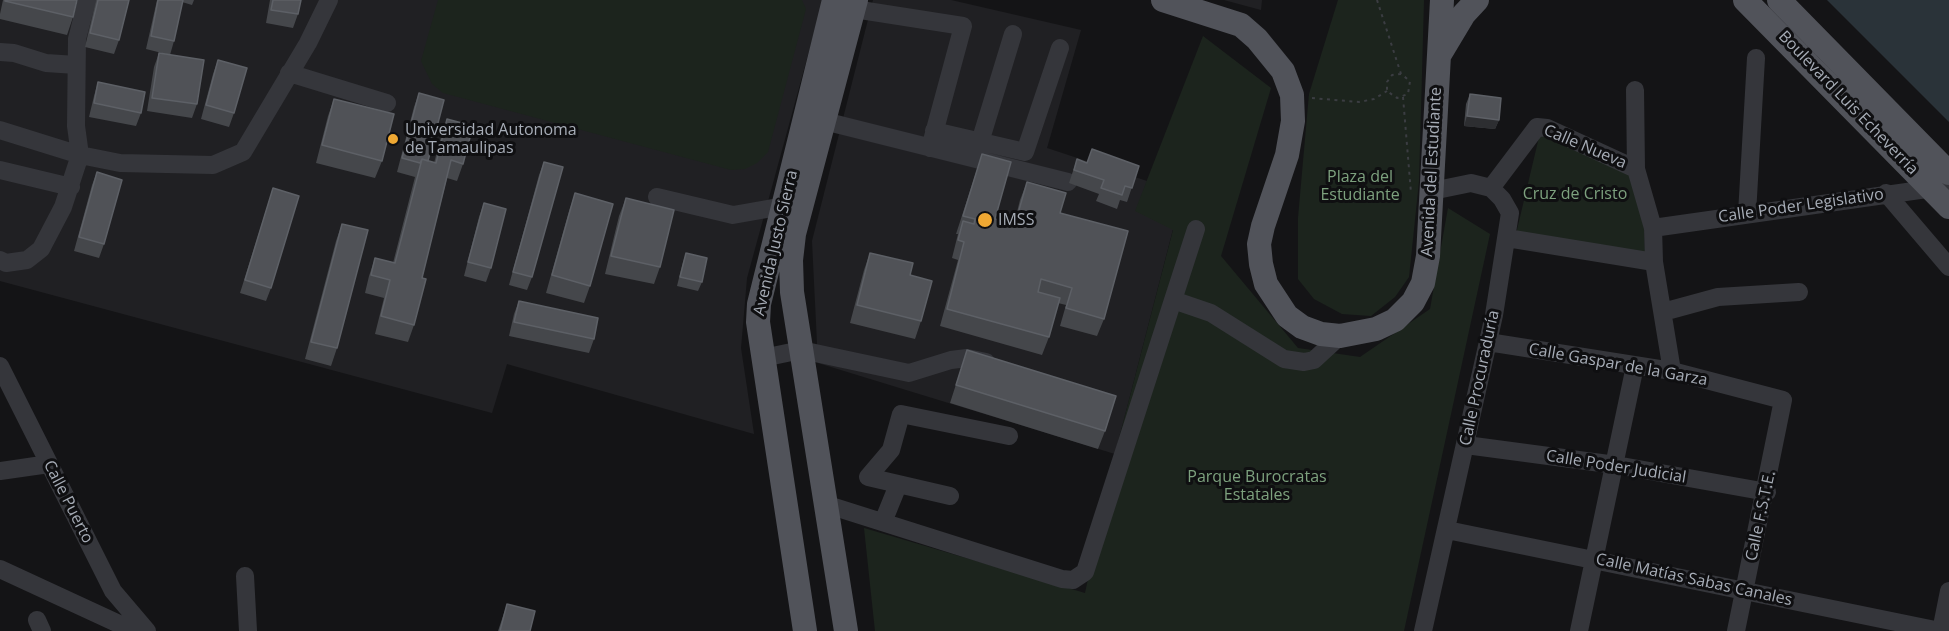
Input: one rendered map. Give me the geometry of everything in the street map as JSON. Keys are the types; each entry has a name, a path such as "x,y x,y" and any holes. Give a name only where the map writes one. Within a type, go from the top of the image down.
{"main road":[{"name":"Avenida del Estudiante","path":"1163,0 1241,25 1271,55 1283,71 1292,95 1293,121 1287,155 1259,244 1261,264 1266,284 1287,316 1302,327 1321,334 1340,336 1376,329 1395,320 1413,302 1423,283 1428,255 1422,197 1439,56 1442,0"},
{"path":"1439,56 1464,14 1477,0"},
{"name":"Boulevard Luis Echeverría","path":"1745,0 1939,186 1949,207"},
{"name":"Boulevard Luis Echeverría","path":"1779,0 1949,173"},
{"name":"Avenida Justo Sierra","path":"845,627 792,292 791,260 794,234 824,122 848,3"},
{"name":"Avenida Justo Sierra","path":"805,631 758,322 759,304 784,206 848,3"},
{"path":"811,631 845,627"}],"street":[{"path":"0,260 6,263 27,260 41,249 71,187 80,156 76,126 77,39 87,0"},
{"path":"0,130 80,156 120,162 213,165 243,152 290,73 329,0"},
{"path":"848,3 963,26 932,140"},
{"path":"980,142 1013,34"},
{"path":"824,122 932,140 980,142 1025,152 1060,48"},
{"path":"0,52 14,53 46,63 76,65"},
{"path":"1747,214 1756,58"},
{"path":"290,73 387,103"},
{"path":"1635,90 1636,169 1653,228 1654,262 1672,371"},
{"name":"Calle Nueva","path":"1491,188 1537,127 1547,128 1636,169"},
{"path":"932,140 1068,182"},
{"path":"0,170 71,187"},
{"path":"1422,197 1471,183 1491,188"},
{"name":"Calle Poder Legislativo","path":"1653,228 1939,186"},
{"name":"Calle Procuraduría","path":"1424,631 1488,342 1507,238 1510,213 1502,199 1491,188"},
{"path":"1886,194 1949,267"},
{"path":"657,196 733,215 784,206"},
{"path":"825,504 1062,579 1073,580 1085,572 1196,229"},
{"path":"1507,238 1654,262"},
{"path":"1663,312 1718,297 1799,292"},
{"path":"1173,300 1210,313 1284,359 1304,362 1314,360 1340,336"},
{"name":"Calle Gaspar de la Garza","path":"1488,342 1672,371 1783,400"},
{"path":"763,357 801,350 909,373 951,360 967,358 999,365"},
{"name":"Calle Puerto","path":"0,366 113,591 147,631"},
{"path":"1579,631 1616,465 1635,366"},
{"name":"Calle F.S.T.E.","path":"1736,631 1767,492 1783,400"},
{"path":"950,496 868,477 891,450 901,414 1009,436"},
{"name":"Calle Poder Judicial","path":"1466,445 1616,465 1767,492"},
{"path":"0,471 49,464"},
{"path":"884,522 898,485"},
{"name":"Calle Matías Sabas Canales","path":"1447,530 1940,631"},
{"path":"0,569 134,631"},
{"path":"245,576 248,631"},
{"path":"1940,631 1949,591"}],"path":[{"path":"1377,0 1401,74 1410,81 1411,88 1403,97"},
{"path":"1401,74 1392,75 1387,82 1391,96 1403,97"},
{"path":"1292,95 1359,102 1374,99 1388,91"},
{"path":"1403,97 1422,197"}],"shaded area":[{"name":"Universidad Autonoma de Tamaulipas","path":"0,0 823,0 747,278 741,348 754,434 507,364 492,413 0,281"},
{"name":"IMSS","path":"873,0 951,0 1081,30 1047,148 1147,181 1136,211 1173,229 1115,454 818,363 812,241"},
{"path":"1224,0 1262,0 1261,10"},
{"path":"1827,0 1949,0 1949,122"}],"green space":[{"path":"438,0 802,0 806,9 768,152 757,163 745,169 731,170 443,93 432,84 421,61"},
{"name":"Plaza del Estudiante","path":"1338,0 1424,0 1419,181 1409,277 1395,297 1371,316 1342,314 1314,299 1298,279 1298,218 1309,94"},
{"name":"Parque Burocratas Estatales","path":"1203,36 1271,88 1221,256 1298,348 1360,357 1430,309 1448,208 1490,234 1404,631 875,631 864,528 1085,593 1115,454 1173,230 1135,211"},
{"name":"Cruz de Cristo","path":"1540,133 1633,173 1644,221 1645,256 1516,234"}],"building":[{"path":"5,0 77,0 73,17"},
{"path":"98,0 129,0 119,40 90,33"},
{"path":"158,0 183,0 174,41 151,36"},
{"path":"273,0 301,0 298,14 271,10"},
{"path":"159,53 204,60 197,104 152,98"},
{"path":"218,60 247,68 234,113 206,105"},
{"path":"98,82 145,92 141,113 94,103"},
{"path":"419,93 444,100 428,161 422,159 420,163 402,158"},
{"path":"1470,94 1501,98 1499,120 1467,116"},
{"path":"334,99 394,114 382,161 322,145"},
{"path":"447,119 473,126 463,164 451,160 422,278 426,279 414,325 381,316 390,280 371,275 375,258 395,263 422,159 436,163"},
{"path":"1092,149 1139,166 1132,188 1125,186 1122,195 1101,188 1104,180 1074,170 1077,159 1087,163"},
{"path":"982,154 1011,162 995,219 1015,224 1027,182 1066,193 1060,213 1128,231 1104,319 1066,308 1072,288 1041,279 1038,292 1060,298 1049,337 947,309 964,242 958,240 963,221 974,224 975,219 963,216"},
{"path":"544,162 563,167 532,277 513,272"},
{"path":"97,172 122,180 104,244 79,237"},
{"path":"273,188 299,196 271,288 245,280"},
{"path":"575,193 613,204 590,286 552,275"},
{"path":"626,198 674,210 660,267 611,256"},
{"path":"484,203 506,209 491,268 468,262"},
{"path":"342,224 368,230 337,348 311,342"},
{"path":"686,253 707,258 702,282 680,277"},
{"path":"870,253 913,263 910,275 932,281 921,321 857,305"},
{"path":"519,301 598,318 594,339 514,322"},
{"path":"967,350 1116,396 1105,431 956,385"},
{"path":"507,604 535,611 530,631 500,631"}],"place":[{"name":"Universidad Autonoma de Tamaulipas","path":"393,139"},
{"name":"IMSS","path":"985,220"}]}
